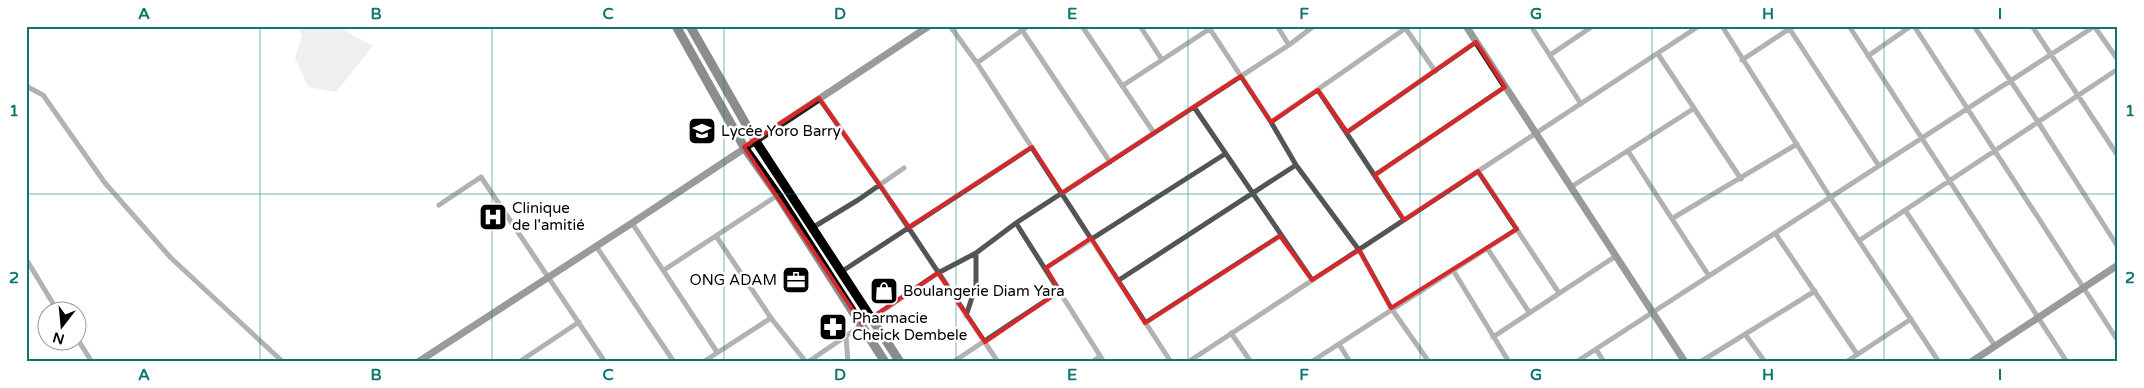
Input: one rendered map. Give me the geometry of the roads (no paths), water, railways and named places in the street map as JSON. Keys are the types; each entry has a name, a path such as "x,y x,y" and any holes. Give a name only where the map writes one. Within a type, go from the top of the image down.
{"highway":[{"path":"676,26 744,147 778,195 885,362"},
{"path":"690,26 755,140 900,362"}],"street":[{"path":"418,362 929,26"},
{"path":"950,26 977,63 1172,362"},
{"path":"977,63 1028,26"},
{"path":"1082,26 1154,133"},
{"path":"1140,26 1162,60"},
{"path":"1277,26 1289,45"},
{"path":"716,236 771,318 807,362 938,274 976,253 1016,223 1289,45 1314,26"},
{"path":"1466,26 1685,362"},
{"path":"1531,26 1581,104"},
{"path":"1550,55 1593,26"},
{"path":"1188,362 1699,26"},
{"path":"1722,26 1830,198 1860,240 1939,362"},
{"path":"1849,26 2067,362"},
{"path":"1868,56 1913,26 2118,341"},
{"path":"1974,26 2118,247"},
{"path":"2032,26 2118,156"},
{"path":"1576,362 2095,26 2118,60"},
{"path":"1122,86 1210,27 1271,122 1296,165 1359,250 1391,308 1429,362"},
{"path":"1271,122 1405,27 1435,71"},
{"path":"1742,60 1791,27 1880,166"},
{"path":"1022,30 1110,162"},
{"path":"1347,132 1476,42"},
{"path":"1658,54 1741,179"},
{"path":"1860,240 2118,69"},
{"path":"26,86 43,95 105,182 171,258 283,362"},
{"path":"1376,175 1505,86"},
{"path":"1318,90 1404,220"},
{"path":"819,98 909,227 938,274 998,362"},
{"path":"1194,107 1280,236 1312,280"},
{"path":"1571,187 1693,108"},
{"path":"1672,218 1741,179 1797,144"},
{"path":"841,272 1032,147"},
{"path":"1628,150 1709,276"},
{"path":"1046,268 1225,154"},
{"path":"1119,280 1296,165"},
{"path":"812,228 904,168"},
{"path":"1478,171 1559,293"},
{"path":"440,205 481,177 605,362"},
{"path":"664,270 778,195"},
{"path":"1905,210 1995,346"},
{"path":"632,223 717,352"},
{"path":"1016,223 1104,362"},
{"path":"1311,362 1391,308 1517,229"},
{"path":"1775,234 1857,354"},
{"path":"1145,323 1280,236"},
{"path":"596,246 674,362"},
{"path":"1487,248 1529,312"},
{"path":"966,316 976,284 976,253"},
{"path":"1493,336 1616,256"},
{"path":"26,259 51,300"},
{"path":"1971,362 2118,265"},
{"path":"1453,270 1509,362"},
{"path":"1700,362 1815,291"},
{"path":"953,362 1060,292"},
{"path":"703,362 771,318"},
{"path":"1846,362 1911,319"},
{"path":"519,362 579,322"},
{"path":"1230,333 1251,362"},
{"path":"1745,334 1765,362"},
{"path":"846,337 848,362"},
{"path":"1339,344 1350,362"},
{"path":"1596,349 1604,362"},
{"path":"84,350 92,362"},
{"path":"1092,362 1100,356"}],"place":[{"name":"Lycée Yoro Barry","path":"702,131"},
{"name":"Clinique de l'amitié","path":"493,217"},
{"name":"ONG ADAM","path":"796,280"},
{"name":"Boulangerie Diam Yara","path":"884,291"},
{"name":"Pharmacie Cheick Dembele","path":"833,327"}]}
